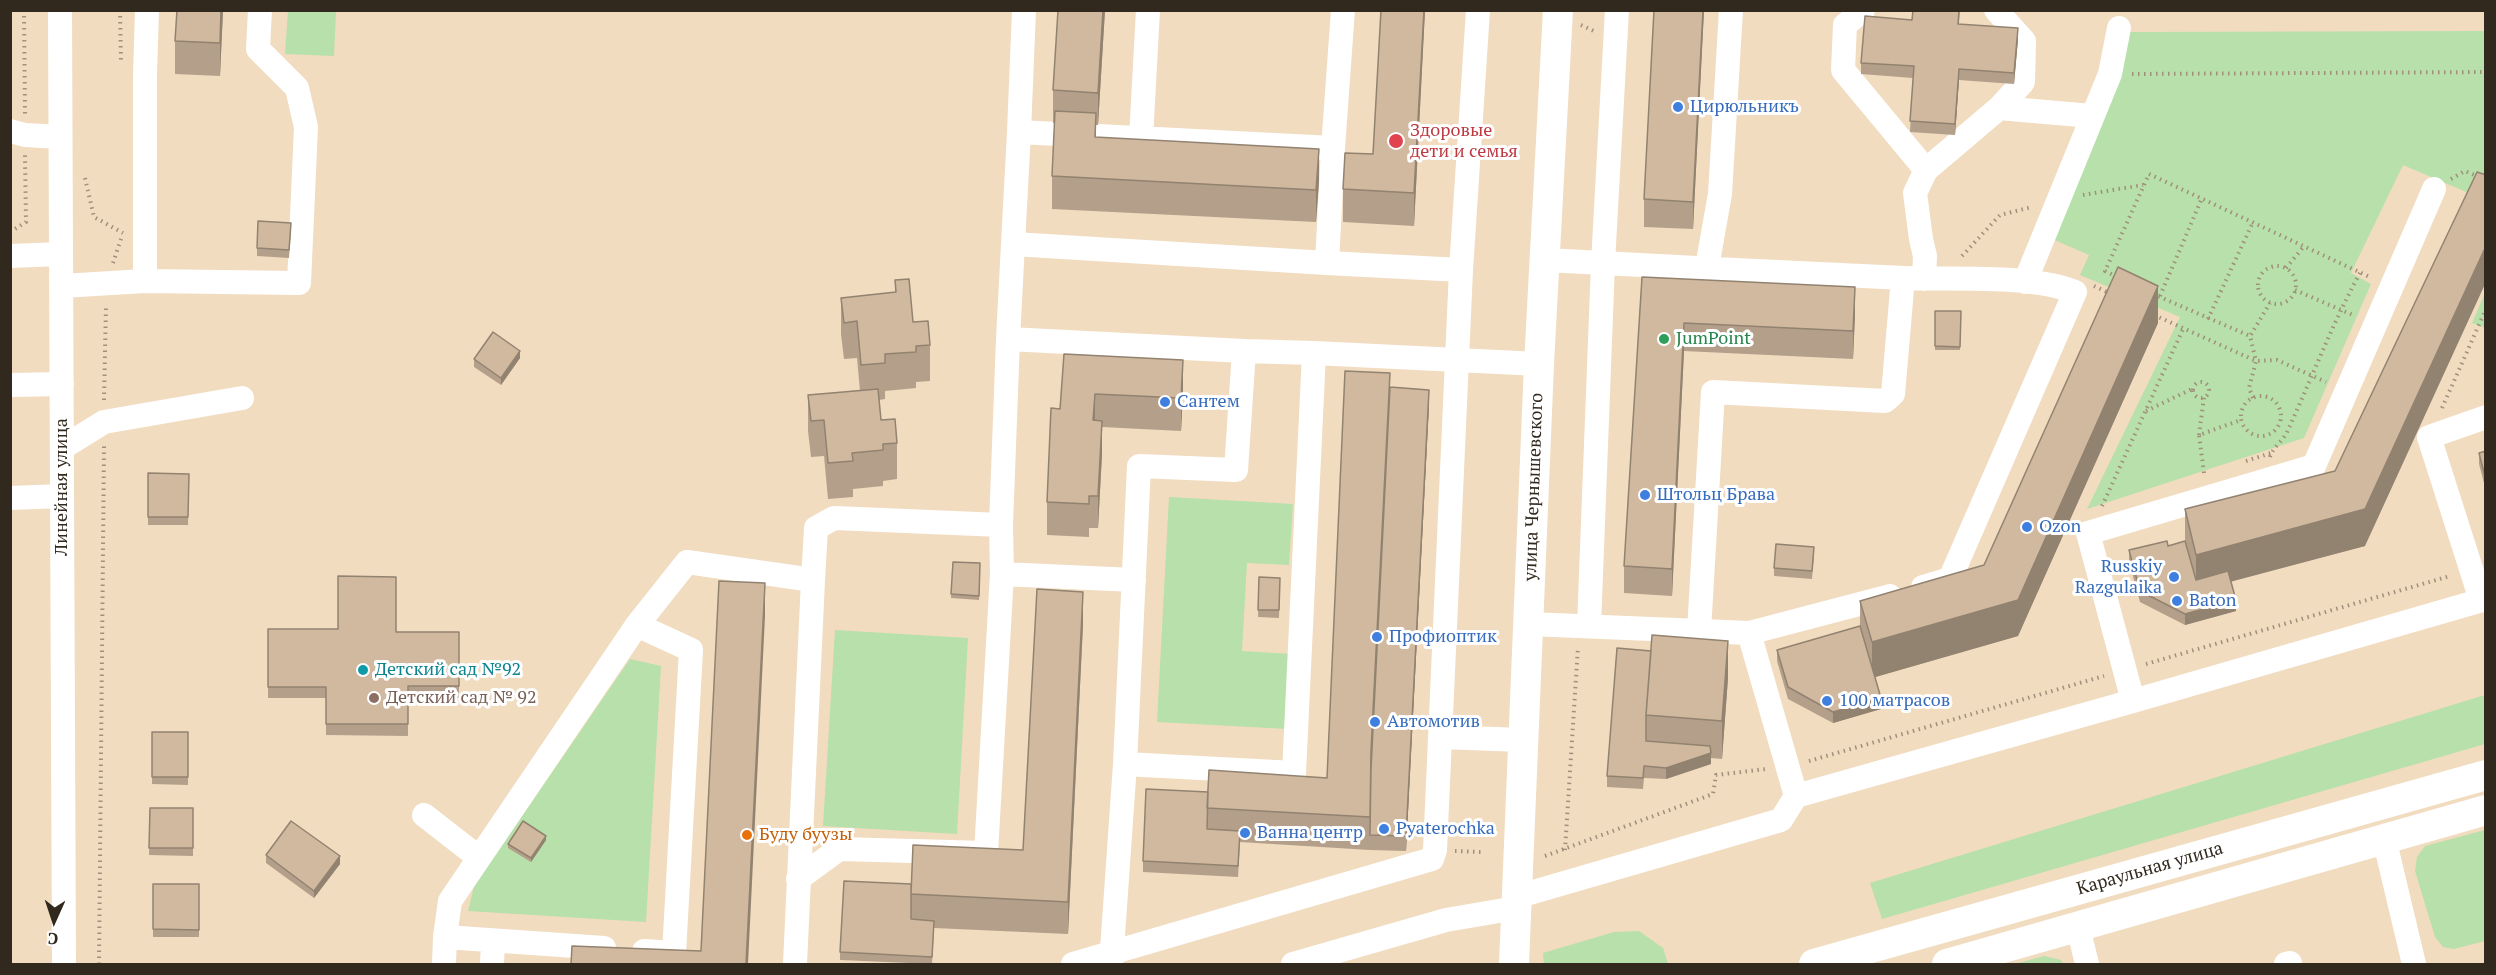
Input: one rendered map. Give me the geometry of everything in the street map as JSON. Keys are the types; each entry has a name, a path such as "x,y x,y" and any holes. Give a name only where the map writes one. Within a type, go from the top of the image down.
{"main road":[{"name":"улица Чернышевского","path":"1514,964 1539,364 1558,10"},
{"name":"Караульная улица","path":"1814,964 2486,775"},
{"name":"Караульная улица","path":"1947,964 2486,810"}],"street":[{"name":"Линейная улица","path":"60,10 64,964"},
{"path":"145,281 147,10"},
{"path":"62,286 145,281 299,283 306,127 297,88 258,49 260,10"},
{"path":"798,879 838,849 986,853 1002,574 1001,525 1008,339 1024,10"},
{"path":"1142,138 1148,10"},
{"path":"1327,263 1343,10"},
{"path":"1073,964 1111,959 1432,859 1435,850 1456,361 1478,10"},
{"path":"1589,626 1603,263 1617,10"},
{"path":"1707,267 1720,194 1731,10"},
{"path":"1863,10 1845,25 1843,70 1926,170"},
{"path":"1699,631 1713,392 1885,401 1893,394 1913,278 1925,256 1915,193 1926,170 1999,108 2023,82 2024,41 1996,10"},
{"path":"2025,282 2110,74 2119,28"},
{"path":"1999,108 2091,116"},
{"path":"10,131 25,135 60,137"},
{"path":"1019,132 1333,148"},
{"path":"2133,701 2088,533 2267,478 2314,466 2434,189"},
{"path":"1013,244 1461,270"},
{"path":"10,255 61,254"},
{"path":"1529,624 1749,633 1950,579 2075,292 2025,282 1545,260"},
{"path":"1008,339 1539,364"},
{"path":"1111,959 1125,764 1139,466 1236,470 1244,351"},
{"path":"1125,764 1294,773 1314,353"},
{"path":"10,385 62,384"},
{"path":"62,448 104,422 242,398"},
{"path":"1293,964 1446,920 1516,903 1781,820 1796,796 2483,600 2471,570 2429,437 2486,417"},
{"path":"10,498 62,496"},
{"path":"795,964 816,528 834,518 1001,525"},
{"path":"444,964 450,901 478,856 637,625 687,562 813,579"},
{"path":"1002,574 1134,580"},
{"path":"445,937 493,953 675,953 691,650 637,625"},
{"path":"1749,633 1796,796"},
{"path":"1440,737 1523,740"},
{"path":"423,815 478,856"},
{"path":"2384,838 2414,964"},
{"path":"2078,927 2087,964"}],"path":[{"path":"120,10 121,69"},
{"path":"2110,74 2486,72"},
{"path":"2434,189 2465,171 2486,180"},
{"path":"2127,281 2105,272 2149,174 2392,287"},
{"path":"85,178 94,217 123,233"},
{"path":"1958,261 2000,215 2059,199 2143,186"},
{"path":"2160,296 2202,198"},
{"path":"99,964 106,285 123,233 123,222"},
{"path":"2208,318 2253,222"},
{"path":"2286,268 2305,245"},
{"path":"2280,266 2286,268 2295,277 2295,290 2293,296 2283,303 2270,303 2258,289 2260,277 2268,268 2280,266"},
{"path":"2267,478 2271,453 2286,434 2341,308 2360,273"},
{"path":"2075,292 2085,281 2114,295"},
{"path":"2295,290 2341,308 2374,327"},
{"path":"2149,291 2250,336"},
{"path":"2253,398 2249,388 2256,361 2250,336 2270,303"},
{"path":"2429,437 2486,309"},
{"path":"2144,310 2256,361 2277,360 2346,392"},
{"path":"2088,533 2183,329"},
{"path":"2145,411 2200,383 2207,385 2208,392 2204,398 2199,435 2204,474"},
{"path":"2194,388 2195,395 2204,398"},
{"path":"2281,423 2273,433 2261,436 2248,432 2241,420 2243,407 2253,398 2260,396 2273,400 2281,410 2281,423 2286,434"},
{"path":"2199,435 2241,420"},
{"path":"1545,856 1713,794 1716,775 1786,767 2471,570"}],"green space":[{"path":"288,11 336,11 334,56 285,54"},
{"path":"2485,31 2485,200 2403,165 2351,273 2371,284 2304,438 2087,509 2180,317 2080,275 2089,255 2050,238 2130,32"},
{"path":"2485,293 2485,328 2472,323"},
{"path":"1169,497 1293,504 1289,565 1247,563 1242,651 1292,654 1288,729 1157,722"},
{"path":"835,630 968,638 957,834 823,826"},
{"path":"630,659 661,666 646,922 468,911 474,886"},
{"path":"2485,695 2485,744 1882,919 1870,883"},
{"path":"2485,830 2485,941 2454,949 2443,947 2435,937 2415,871 2417,857 2425,846"},
{"path":"1639,931 1663,948 1668,964 1544,964 1543,953 1614,932"},
{"path":"2044,956 2061,960 2063,964 2015,964"}],"building":[{"path":"177,10 221,10 220,43 175,41"},
{"path":"1058,10 1103,10 1098,93 1053,90"},
{"path":"1381,10 1424,10 1414,193 1343,189 1345,153 1373,154"},
{"path":"1654,10 1703,10 1693,202 1644,199"},
{"path":"1913,10 1959,10 1958,24 2018,28 2014,73 1959,69 1955,124 1910,121 1914,66 1861,63 1865,16 1912,20"},
{"path":"1055,111 1096,113 1095,137 1319,149 1316,190 1052,176"},
{"path":"2477,172 2486,175 2486,246 2365,509 2196,555 2185,509 2335,471"},
{"path":"258,221 291,223 289,250 257,248"},
{"path":"2118,267 2158,286 2018,600 1872,642 1860,601 1984,565"},
{"path":"1642,277 1855,287 1853,331 1684,323 1672,569 1624,566"},
{"path":"909,279 913,322 928,321 930,345 916,346 916,352 885,354 885,363 861,365 857,321 844,323 841,298 896,292 895,280"},
{"path":"1935,311 1961,311 1960,347 1935,346"},
{"path":"493,332 520,351 501,378 474,359"},
{"path":"1064,354 1183,360 1181,398 1095,394 1093,420 1102,421 1098,496 1089,496 1089,504 1047,502 1051,408 1060,409"},
{"path":"1345,371 1390,373 1371,751 1370,817 1207,808 1209,770 1327,778"},
{"path":"1390,387 1429,390 1406,836 1370,835 1371,769"},
{"path":"878,389 881,420 895,419 897,443 883,444 883,450 852,453 853,461 828,463 824,420 811,421 808,395"},
{"path":"2486,451 2486,480 2479,453"},
{"path":"148,473 189,474 188,517 148,517"},
{"path":"2167,541 2168,546 2185,541 2196,580 2228,571 2236,600 2185,614 2140,591 2129,550"},
{"path":"1776,544 1814,547 1812,571 1774,568"},
{"path":"953,562 980,563 979,596 951,594"},
{"name":"Детский сад №92","path":"338,576 396,577 396,632 459,632 459,686 408,686 408,724 326,724 326,687 268,687 268,629 338,629"},
{"path":"1259,577 1280,578 1279,610 1258,610"},
{"path":"719,581 765,583 746,964 571,964 572,946 701,951"},
{"path":"1037,589 1083,592 1068,902 911,894 913,845 1023,850"},
{"path":"1860,626 1881,698 1833,712 1788,687 1777,650"},
{"path":"1652,635 1728,641 1722,721 1646,715"},
{"path":"1617,648 1651,651 1646,741 1710,746 1711,753 1666,768 1644,766 1643,778 1607,776"},
{"path":"152,732 188,732 188,777 152,777"},
{"path":"1146,789 1208,792 1207,829 1240,831 1238,866 1143,861"},
{"path":"150,808 193,808 193,848 149,848"},
{"path":"291,821 340,856 314,891 266,855"},
{"path":"523,821 546,836 531,858 508,844"},
{"path":"844,881 911,884 911,919 934,921 932,957 840,952"},
{"path":"153,884 199,884 199,930 153,929"}],"place":[{"name":"Цирюльникъ","path":"1678,107"},
{"name":"Здоровые дети и семья","path":"1396,141"},
{"name":"JumPoint","path":"1664,339"},
{"name":"Сантем","path":"1165,402"},
{"name":"Штольц Брава","path":"1645,495"},
{"name":"Ozon","path":"2027,527"},
{"name":"Russkiy Razgulaika","path":"2174,577"},
{"name":"Baton","path":"2177,601"},
{"name":"Профиоптик","path":"1377,637"},
{"name":"Детский сад №92","path":"363,670"},
{"name":"Детский сад № 92","path":"374,698"},
{"name":"100 матрасов","path":"1827,701"},
{"name":"Автомотив","path":"1375,722"},
{"name":"Pyaterochka","path":"1384,829"},
{"name":"Ванна центр","path":"1245,833"},
{"name":"Буду буузы","path":"747,835"}]}
